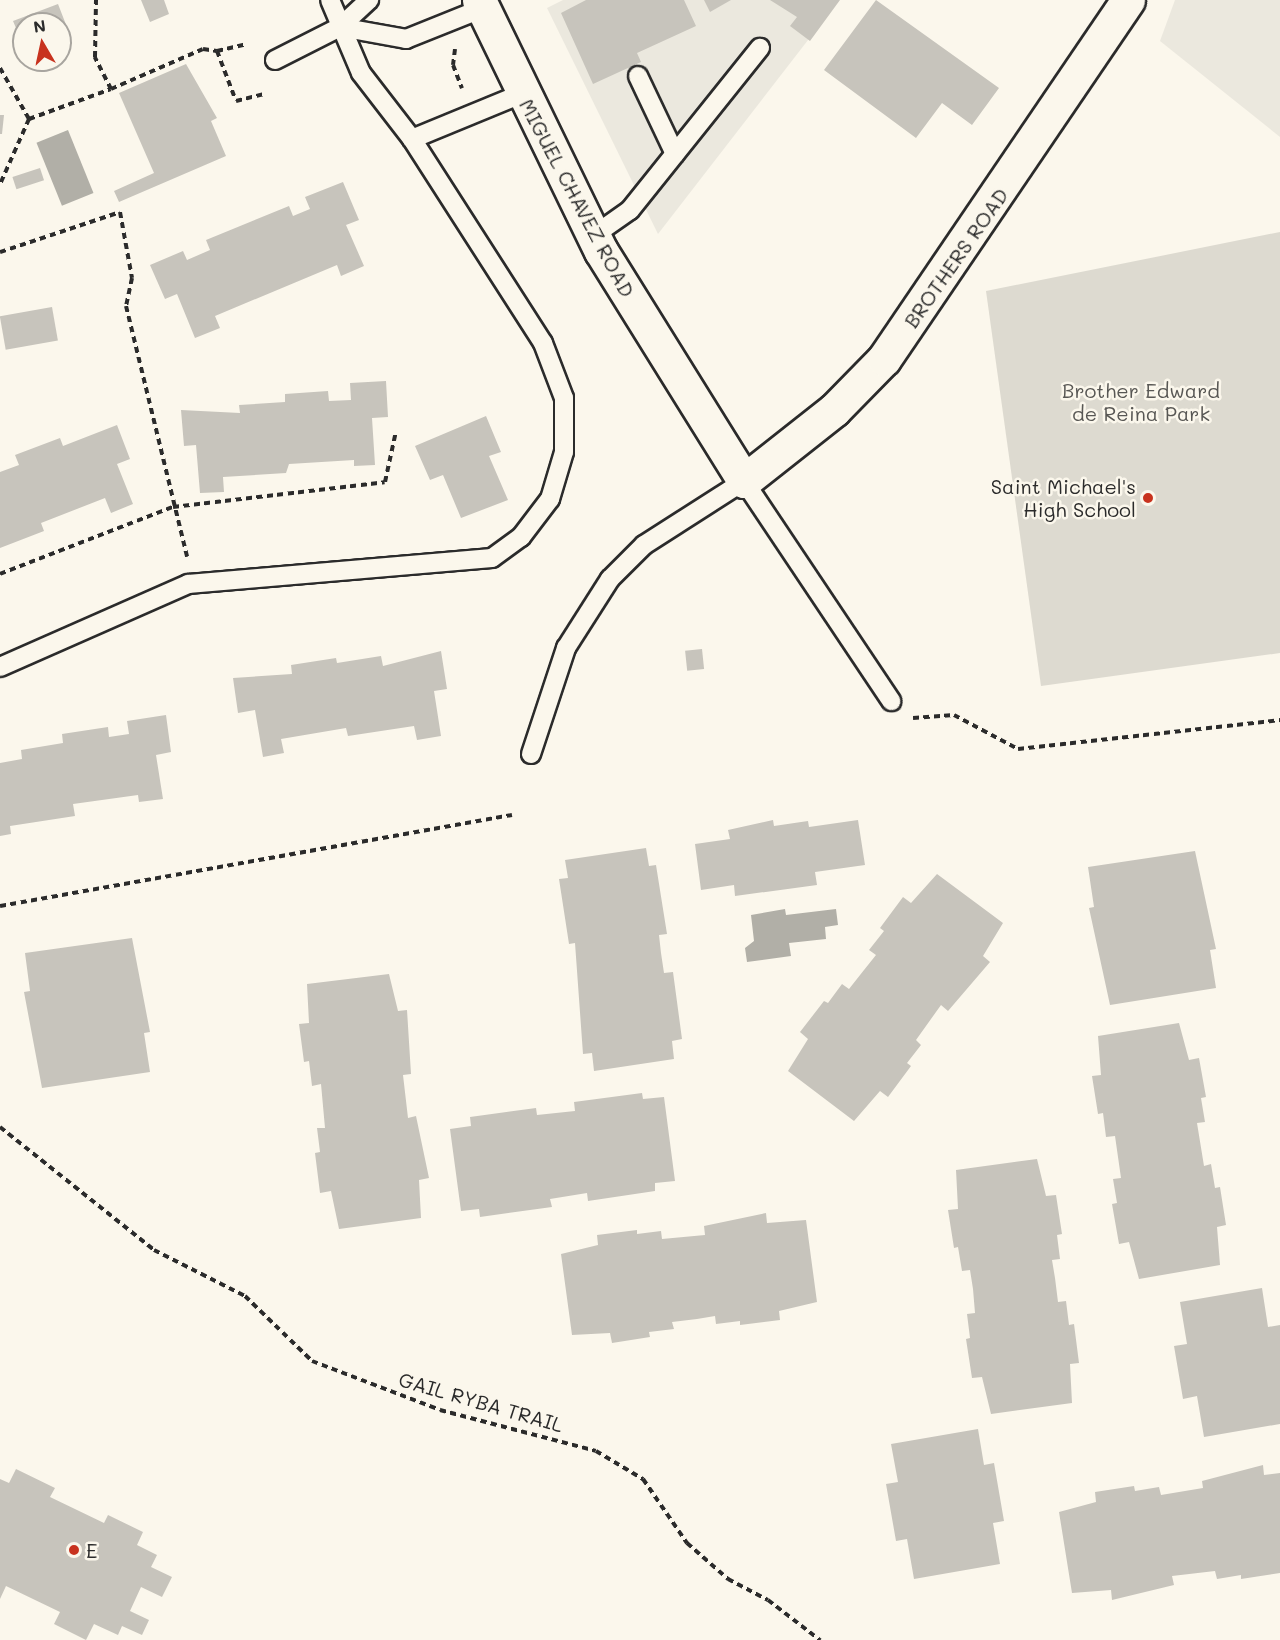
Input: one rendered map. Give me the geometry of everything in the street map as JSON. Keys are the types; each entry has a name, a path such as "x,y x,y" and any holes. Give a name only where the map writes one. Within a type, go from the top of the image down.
{"street":[{"name":"BROTHERS ROAD","path":"744,481 834,410 884,359 1128,0"},
{"name":"MIGUEL CHAVEZ ROAD","path":"481,4 521,94 593,236 744,481"}],"lane":[{"path":"0,667 194,583 492,558 521,537 550,499 564,452 564,398 543,343 412,139 361,73 330,0"},
{"path":"275,60 340,27 369,0"},
{"path":"340,27 406,39 481,4"},
{"path":"593,236 630,210 760,48"},
{"path":"638,76 675,154"},
{"path":"412,139 521,94"},
{"path":"531,754 566,648 610,579 644,545 744,481 891,701"}],"path":[{"path":"96,0 95,57 111,89"},
{"path":"455,41 453,66 468,96"},
{"path":"0,184 29,119 111,89 203,49 217,51 247,44"},
{"path":"217,51 236,101 265,94"},
{"path":"0,68 29,119"},
{"path":"0,252 120,212 132,278 126,306 173,507 194,583"},
{"path":"0,574 173,507 385,482 396,431"},
{"path":"904,719 954,715 1018,749 1280,720"},
{"path":"0,906 512,815"},
{"name":"GAIL RYBA TRAIL","path":"0,1128 153,1250 245,1296 312,1361 440,1410 596,1451 643,1479 687,1543 728,1579 768,1600 820,1640"}],"shaded area":[{"path":"563,0 839,0 658,234 547,8"},
{"path":"1175,0 1280,0 1280,137 1160,41"},
{"path":"68,130 93,193 62,206 36,143"},
{"path":"785,909 786,915 836,909 838,925 825,927 826,939 789,943 791,956 747,962 745,948 754,941 751,915"}],"green space":[{"name":"Brother Edward de Reina Park","path":"1280,232 1280,653 1041,686 986,291"}],"building":[{"path":"141,0 164,0 169,14 150,22"},
{"path":"586,0 684,0 696,26 637,53 641,62 593,84 561,13"},
{"path":"704,0 731,0 710,12"},
{"path":"770,0 840,0 810,41 790,26 797,17"},
{"path":"876,0 999,88 972,125 942,103 916,138 824,70"},
{"path":"58,4 61,12 37,12"},
{"path":"186,64 217,118 211,121 226,156 119,202 114,191 154,173 119,93"},
{"path":"0,115 4,115 2,134 0,134"},
{"path":"40,168 44,180 16,189 12,177"},
{"path":"343,182 359,220 346,225 364,266 341,276 337,265 215,316 220,328 195,338 177,294 165,299 150,265 183,251 187,260 210,250 206,240 289,206 293,216 310,209 305,197"},
{"path":"52,307 58,340 6,350 0,316"},
{"path":"386,381 388,417 372,418 375,465 354,466 354,460 289,464 286,473 223,477 224,492 200,493 196,445 184,446 181,410 240,413 239,405 285,402 285,394 328,391 329,401 351,400 350,383"},
{"path":"486,416 501,452 489,456 508,500 461,518 443,475 430,480 415,446"},
{"path":"117,425 130,459 117,464 133,504 111,513 105,498 41,523 44,531 0,548 0,472 19,465 15,455 60,438 63,446"},
{"path":"702,649 704,669 687,671 685,651"},
{"path":"441,651 447,689 434,691 441,736 417,740 414,726 348,736 346,728 281,739 284,753 263,757 255,710 238,713 233,678 292,674 291,665 336,658 337,663 381,656 383,666"},
{"path":"166,715 171,752 156,755 163,799 139,802 138,795 73,804 75,816 10,826 11,834 0,836 0,763 22,759 21,750 63,743 62,734 108,727 109,737 129,734 127,721"},
{"path":"773,820 774,826 808,821 809,827 858,820 865,865 815,872 817,885 735,896 734,885 701,890 695,844 730,839 728,830"},
{"path":"646,848 649,866 656,865 667,934 659,935 661,953 664,973 673,972 682,1039 672,1041 674,1059 594,1071 592,1053 583,1054 575,943 569,944 559,879 568,878 565,860"},
{"path":"1195,851 1216,949 1210,950 1216,988 1110,1005 1089,908 1094,907 1088,867"},
{"path":"937,874 1003,923 983,956 990,962 948,1011 941,1005 916,1040 921,1045 907,1063 911,1066 888,1097 880,1091 854,1121 788,1071 808,1039 800,1032 824,1001 828,1003 842,984 849,989 876,955 869,950 884,931 880,928 903,897 911,903"},
{"path":"132,938 150,1032 144,1033 150,1072 42,1088 24,992 30,991 25,953"},
{"path":"389,974 398,1011 407,1010 411,1074 403,1075 408,1118 416,1116 429,1178 419,1180 421,1218 339,1229 331,1191 320,1193 315,1153 320,1152 317,1128 325,1128 321,1084 312,1086 309,1061 304,1062 299,1024 309,1023 307,984"},
{"path":"1179,1023 1189,1060 1199,1058 1206,1097 1201,1098 1205,1122 1197,1123 1204,1166 1211,1164 1215,1188 1220,1187 1226,1225 1217,1227 1220,1265 1139,1279 1129,1242 1119,1244 1112,1204 1117,1203 1113,1179 1121,1178 1115,1136 1106,1137 1103,1113 1098,1114 1092,1076 1101,1075 1098,1036"},
{"path":"642,1093 643,1099 664,1097 675,1181 655,1183 655,1191 588,1201 587,1193 550,1199 552,1207 480,1217 479,1209 461,1211 450,1129 471,1126 470,1117 536,1108 537,1115 575,1111 574,1102"},
{"path":"1037,1159 1046,1196 1056,1195 1062,1234 1057,1235 1060,1259 1052,1260 1058,1302 1066,1301 1069,1325 1074,1324 1079,1363 1070,1364 1072,1403 991,1414 982,1377 972,1378 966,1339 970,1338 967,1314 975,1313 973,1289 970,1270 962,1271 958,1247 954,1248 948,1210 958,1209 956,1170"},
{"path":"766,1213 767,1223 806,1220 817,1302 779,1311 780,1320 740,1325 740,1321 716,1324 715,1316 672,1322 674,1329 649,1332 650,1337 612,1343 610,1333 572,1335 561,1254 598,1245 597,1235 637,1230 637,1234 661,1231 662,1239 705,1235 704,1226"},
{"path":"1262,1288 1268,1327 1280,1325 1280,1424 1204,1437 1197,1396 1183,1399 1174,1346 1187,1344 1180,1302"},
{"path":"978,1429 984,1465 994,1463 1004,1521 993,1523 1000,1564 914,1579 907,1539 896,1541 886,1484 898,1482 891,1444"},
{"path":"1263,1465 1264,1475 1280,1473 1280,1573 1241,1579 1241,1575 1217,1579 1215,1571 1172,1576 1174,1585 1112,1600 1111,1590 1072,1593 1059,1512 1096,1502 1095,1492 1134,1486 1135,1491 1159,1487 1161,1495 1203,1488 1202,1481"},
{"name":"E","path":"16,1469 55,1488 50,1497 104,1523 108,1515 143,1532 137,1545 157,1555 151,1567 172,1577 162,1597 141,1587 130,1611 149,1620 142,1635 122,1626 118,1635 94,1624 86,1640 54,1624 60,1612 6,1586 0,1599 0,1479 9,1483"}],"place":[{"name":"Saint Michael's High School","path":"1148,498"},
{"name":"E","path":"74,1550"}]}
